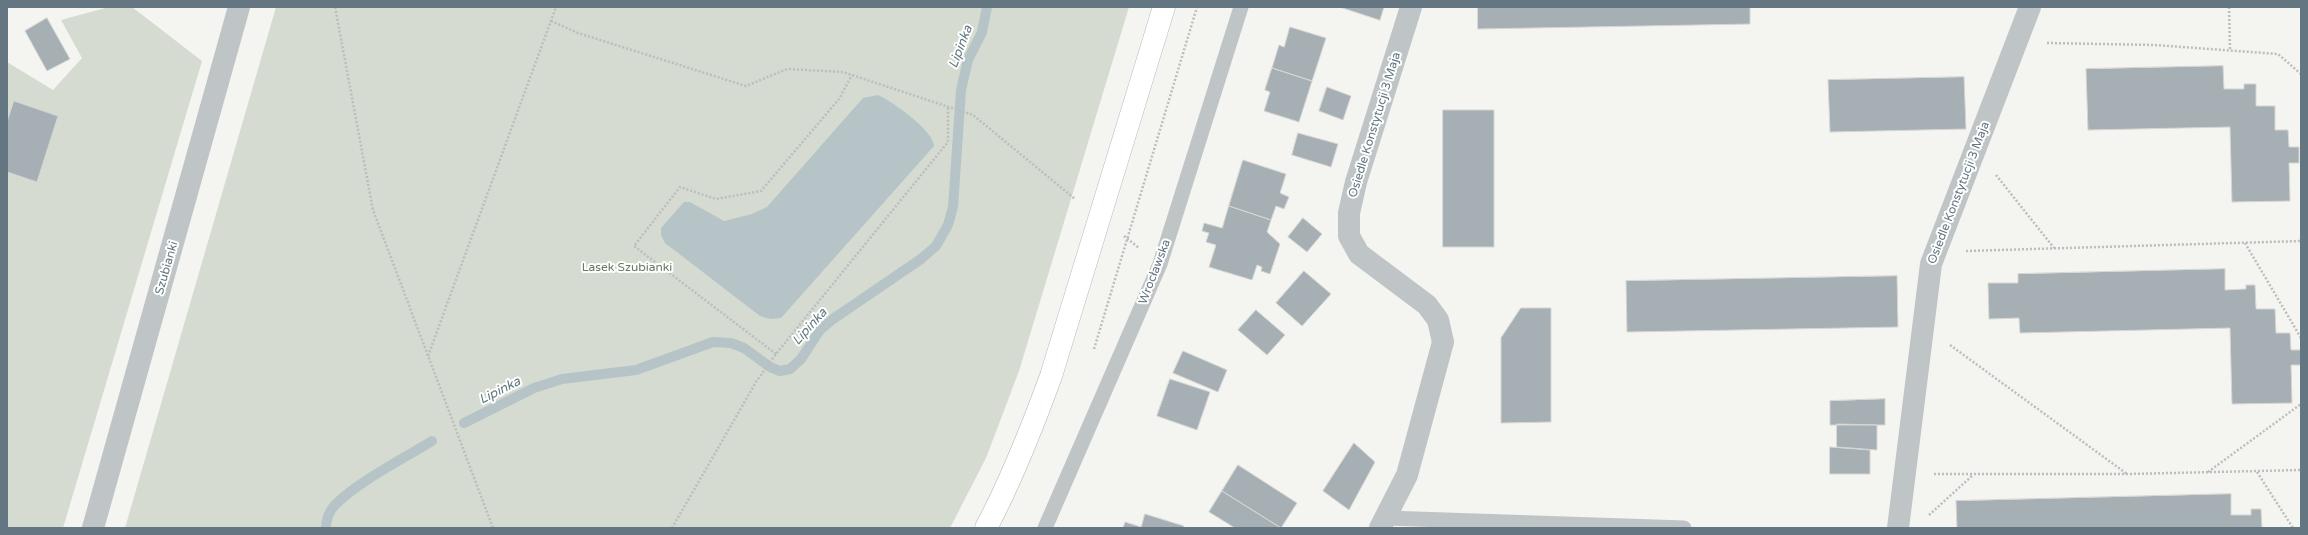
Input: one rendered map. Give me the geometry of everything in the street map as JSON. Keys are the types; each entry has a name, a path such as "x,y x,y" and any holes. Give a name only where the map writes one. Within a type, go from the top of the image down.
{"street":[{"name":"Szubianki","path":"93,528 239,7"},
{"path":"986,528 1006,491 1033,427 1101,218 1164,7"},
{"name":"Osiedle Konstytucji 3 Maja","path":"1383,523 1408,475 1443,342 1438,320 1427,305 1359,254 1349,236 1349,213 1356,182 1411,7"},
{"name":"Osiedle Konstytucji 3 Maja","path":"1898,528 1931,264 2030,7"}],"lane":[{"name":"Wrocławska","path":"1045,528 1160,264 1241,7"},
{"path":"1383,523 1684,528"}],"path":[{"path":"335,7 373,210 493,528"},
{"path":"428,357 556,7"},
{"path":"2229,7 2230,49"},
{"path":"551,21 578,33 746,86 786,69 843,72 948,108 973,115 1160,264"},
{"path":"2017,42 2155,45 2230,49 2278,54 2301,74"},
{"path":"776,354 634,246 680,186 716,199 761,191 839,99 852,75"},
{"path":"672,528 756,382 773,358 948,142 948,108"},
{"path":"1975,149 2054,248"},
{"path":"1936,252 2301,241"},
{"path":"2246,243 2301,338"},
{"path":"1923,326 2128,474"},
{"path":"2207,472 2301,404"},
{"path":"1904,474 2128,474 2301,470"},
{"path":"2257,471 2293,528"},
{"path":"1926,517 1973,474"}],"green space":[{"path":"109,7 132,7 202,61 63,528 7,528 7,62 53,90 82,58 61,20"},
{"name":"Lasek Szubianki","path":"276,7 1129,7 1019,371 986,458 950,528 125,528"}],"shaded area":[{"path":"878,95 893,103 920,125 932,140 934,146 781,318 770,319 760,316 665,243 661,235 661,228 684,202 690,202 724,221 752,214 767,207 863,98"}],"building":[{"path":"1340,7 1384,7 1380,20"},
{"path":"1478,7 1750,7 1750,24 1478,29"},
{"path":"47,18 70,59 47,71 25,31"},
{"path":"1290,27 1326,38 1312,81 1272,68 1279,45 1284,47"},
{"path":"2223,66 2224,89 2244,89 2244,84 2256,84 2256,106 2275,106 2275,130 2288,130 2289,147 2299,147 2299,163 2289,163 2290,201 2232,202 2230,127 2088,130 2086,69"},
{"path":"1272,68 1312,81 1299,122 1264,111 1270,92 1265,90"},
{"path":"1964,77 1966,129 1830,132 1828,80"},
{"path":"1327,87 1351,96 1343,120 1319,111"},
{"path":"14,101 58,116 37,182 7,172 7,122"},
{"path":"1443,110 1494,110 1494,247 1443,247"},
{"path":"1298,133 1338,144 1331,167 1292,155"},
{"path":"1243,160 1286,174 1280,193 1289,197 1284,209 1276,206 1271,220 1229,206"},
{"path":"1229,206 1271,220 1267,232 1280,244 1270,274 1261,271 1262,267 1257,265 1252,280 1209,267 1216,245 1206,242 1209,233 1202,231 1204,223 1222,228"},
{"path":"1303,218 1322,234 1307,252 1288,237"},
{"path":"2225,269 2225,290 2246,289 2246,285 2255,285 2256,309 2275,309 2276,333 2290,333 2291,350 2301,350 2301,365 2291,365 2292,403 2232,404 2230,328 2020,333 2019,318 1989,319 1988,283 2018,283 2018,274"},
{"path":"1304,271 1331,294 1302,326 1276,303"},
{"path":"1897,276 1898,327 1627,332 1626,281"},
{"path":"1521,308 1551,308 1551,422 1501,423 1501,338"},
{"path":"1256,310 1285,335 1267,355 1238,330"},
{"path":"1183,351 1227,370 1218,392 1173,373"},
{"path":"1170,379 1210,392 1197,430 1157,416"},
{"path":"1885,399 1885,425 1830,425 1830,401"},
{"path":"1837,424 1877,425 1877,450 1837,447"},
{"path":"1354,443 1375,462 1349,510 1323,491"},
{"path":"1830,447 1870,450 1870,474 1830,474"},
{"path":"1238,465 1297,503 1281,528 1222,491"},
{"path":"1222,491 1281,528 1235,528 1209,512"},
{"path":"2231,494 2231,515 2251,515 2251,509 2261,509 2262,528 1957,528 1956,501"},
{"path":"1145,514 1184,526 1183,528 1123,528 1125,522 1141,527"}],"waterway":[{"name":"Lipinka","path":"464,423 534,388 562,379 636,370 713,342 731,343 744,348 770,367 780,371 790,369 801,359 820,330 833,319 921,259 936,246 948,225 953,207 961,90 968,60 982,32 987,7"},
{"name":"Lipinka","path":"326,528 327,519 331,511 334,506 344,497 381,471 432,441"}]}
